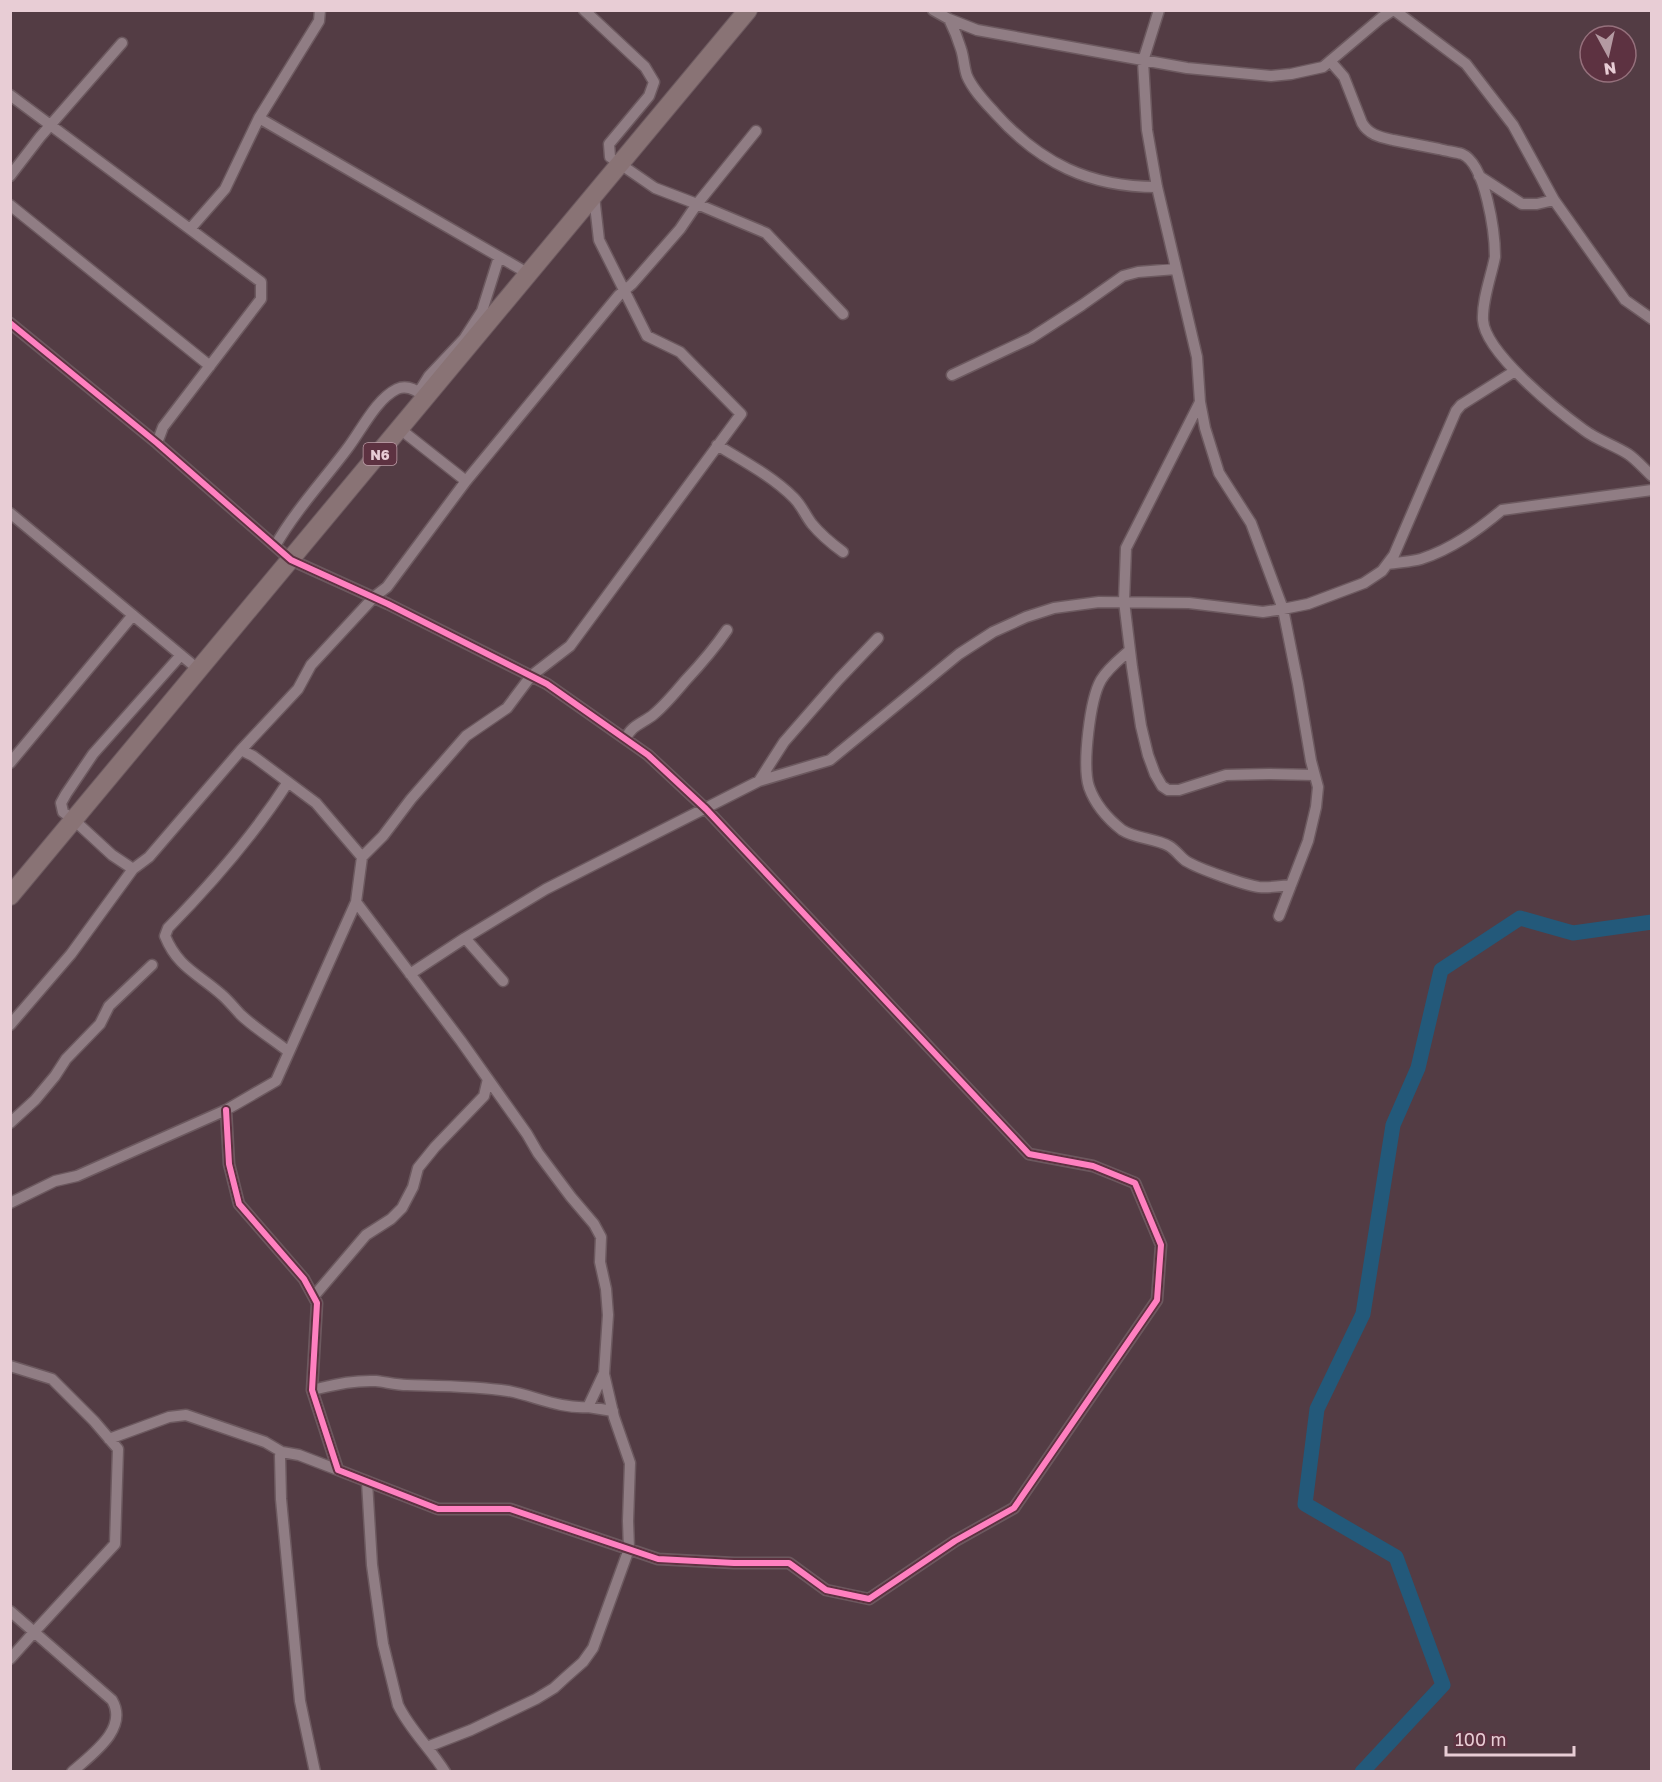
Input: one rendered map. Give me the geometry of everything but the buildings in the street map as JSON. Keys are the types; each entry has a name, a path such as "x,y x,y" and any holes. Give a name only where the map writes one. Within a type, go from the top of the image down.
{"highway":[{"name":"N6","path":"10,896 400,429 423,395 529,274 748,10"}],"street":[{"path":"190,229 225,189 259,118 319,21 320,10"},
{"path":"584,10 645,67 654,82 649,96 609,144 610,157 655,189 766,233 843,314"},
{"path":"933,10 977,30 1187,68 1270,76 1291,75 1323,68 1381,18 1394,10 1466,64 1513,125 1554,200 1625,300 1652,319"},
{"path":"1159,10 1143,61 1148,130 1157,187 1197,357 1200,402 1219,472 1251,523 1283,609 1318,788 1308,841 1279,916"},
{"path":"949,19 961,50 967,76 980,98 1006,126 1046,158 1073,173 1132,187 1157,187"},
{"path":"10,176 50,125 122,43"},
{"path":"1330,62 1344,76 1366,130 1382,138 1461,154 1473,164 1488,207 1495,249 1484,311 1485,331 1515,371 1543,397 1598,440 1629,454 1652,476"},
{"path":"10,95 261,282 261,299 163,427 157,443"},
{"path":"259,118 529,274"},
{"path":"10,1025 71,954 133,869 149,857 241,750 298,689 311,666 374,597 387,586 466,482 619,295 633,284 680,230 697,204 756,131"},
{"path":"1479,176 1522,204 1538,204 1554,200"},
{"path":"10,1203 55,1181 76,1176 226,1110 276,1081 356,902 362,857 383,836 465,736 497,717 507,708 531,676 570,646 741,414 680,352 647,336 599,240 594,196"},
{"path":"10,205 210,366"},
{"path":"275,546 285,528 347,448 376,406 398,388 415,389 423,395 429,376 464,339 482,311 499,257"},
{"path":"952,375 1031,338 1123,276 1138,272 1176,269"},
{"path":"10,323 157,443 291,560 374,597 547,684 648,755 706,809 1029,1154 1093,1166 1135,1183 1161,1245 1157,1300 1014,1508 955,1541 869,1599 826,1590 789,1563 658,1559 510,1509 438,1509 186,1414 169,1417 109,1439"},
{"path":"410,975 465,938 546,889 759,782 830,760 959,654 993,632 1026,617 1054,608 1099,602 1189,603 1263,612 1308,604 1364,583 1388,564 1403,537 1456,411 1461,405 1515,371"},
{"path":"1200,402 1126,548 1124,602 1141,726 1148,755 1162,786 1168,790 1179,790 1226,775 1314,775"},
{"path":"400,429 466,482"},
{"path":"717,445 768,477 793,496 825,538 843,552"},
{"path":"1388,564 1419,560 1449,548 1502,510 1652,490"},
{"path":"10,513 199,670"},
{"path":"10,764 133,615"},
{"path":"626,739 632,728 655,714 672,697 703,663 727,630"},
{"path":"759,782 784,742 838,679 879,638"},
{"path":"1130,650 1102,678 1092,704 1086,770 1088,785 1096,803 1108,818 1124,831 1166,845 1195,866 1260,887 1291,885"},
{"path":"133,869 112,855 63,812 61,803 93,754 181,655"},
{"path":"241,750 253,756 316,803 362,857"},
{"path":"288,782 263,819 223,869 168,928 165,936 186,969 206,981 242,1016 289,1052"},
{"path":"356,902 488,1079 538,1153 594,1224 601,1237 600,1262 606,1289 608,1315 604,1374 630,1463 629,1549 593,1648 583,1662 554,1688 536,1699 471,1730 427,1747"},
{"path":"465,938 502,981"},
{"path":"10,1123 35,1100 66,1059 100,1024 109,1006 152,965"},
{"path":"314,1296 366,1236 391,1219 402,1208 413,1187 418,1168 435,1146 484,1096 488,1079"},
{"path":"226,1110 229,1164 239,1204 304,1278 317,1303 312,1390 338,1470"},
{"path":"10,1366 52,1379 94,1420 118,1449 116,1544 10,1659"},
{"path":"588,1407 604,1374"},
{"path":"312,1390 346,1382 379,1381 400,1385 486,1388 524,1394 551,1403 613,1411"},
{"path":"282,1452 280,1456 281,1499 294,1643 300,1701 315,1772"},
{"path":"367,1482 372,1564 383,1644 398,1706 445,1772"},
{"path":"10,1611 112,1700 116,1708 115,1729 72,1772"}],"waterway":[{"path":"1362,1772 1443,1685 1396,1557 1305,1504 1317,1409 1363,1314 1393,1125 1418,1068 1441,970 1520,918 1573,933 1652,922"}],"cycle path":[{"path":"10,323 157,443 291,560 388,604 547,684 648,755 706,809 1029,1154 1093,1166 1135,1183 1161,1245 1157,1300 1014,1508 955,1541 869,1599 826,1590 789,1563 658,1559 510,1509 438,1509 338,1470 312,1390 317,1303 304,1279 239,1204 229,1164 226,1110"}]}
